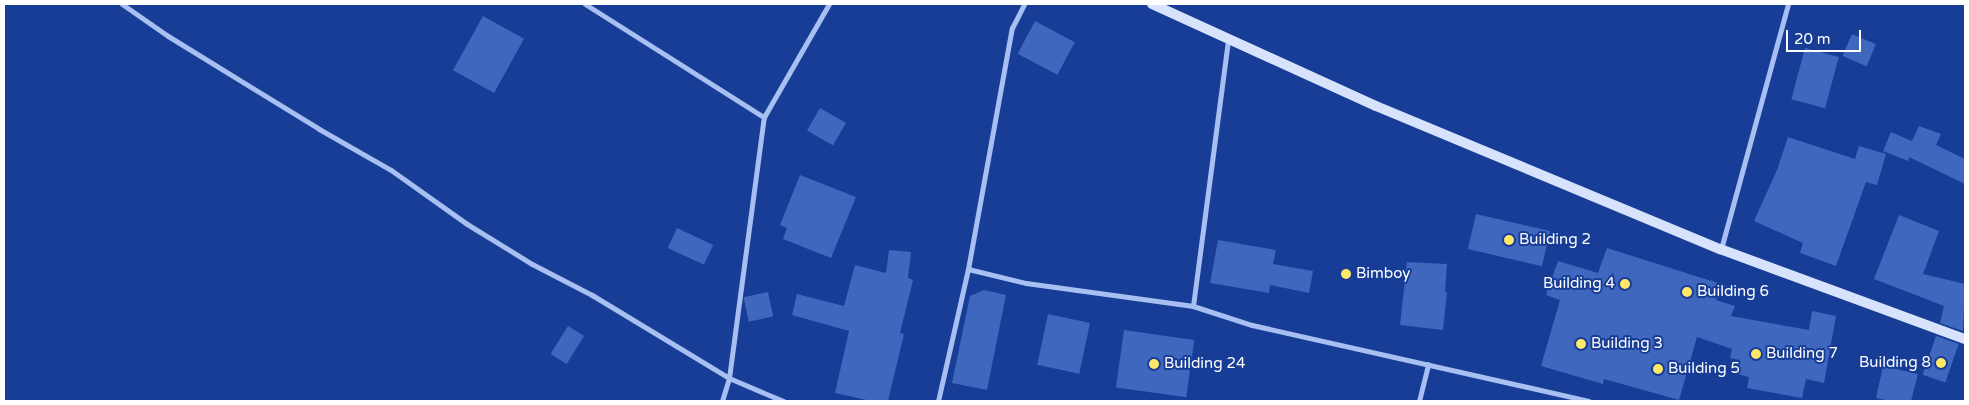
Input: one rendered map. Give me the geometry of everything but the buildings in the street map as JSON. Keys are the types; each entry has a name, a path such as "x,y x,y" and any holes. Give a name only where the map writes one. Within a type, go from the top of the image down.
{"street":[{"path":"122,4 168,36 319,129 391,170 467,224 532,264 592,295 729,378 783,401"},
{"path":"585,4 764,117"},
{"path":"722,401 729,378 764,117 829,4"},
{"path":"938,401 968,269 1012,28 1024,4"},
{"path":"1152,4 1376,106 1720,249 1965,339"},
{"path":"1720,249 1788,4"},
{"path":"1193,306 1228,38"},
{"path":"968,269 1026,283 1193,306 1252,325 1589,401"},
{"path":"1419,401 1428,364"}],"place":[{"name":"Building 2","path":"1509,240"},
{"name":"Bimboy","path":"1346,274"},
{"name":"Building 4","path":"1625,284"},
{"name":"Building 6","path":"1687,292"},
{"name":"Building 3","path":"1581,344"},
{"name":"Building 7","path":"1756,354"},
{"name":"Building 8","path":"1941,363"},
{"name":"Building 24","path":"1154,364"},
{"name":"Building 5","path":"1658,369"}]}
